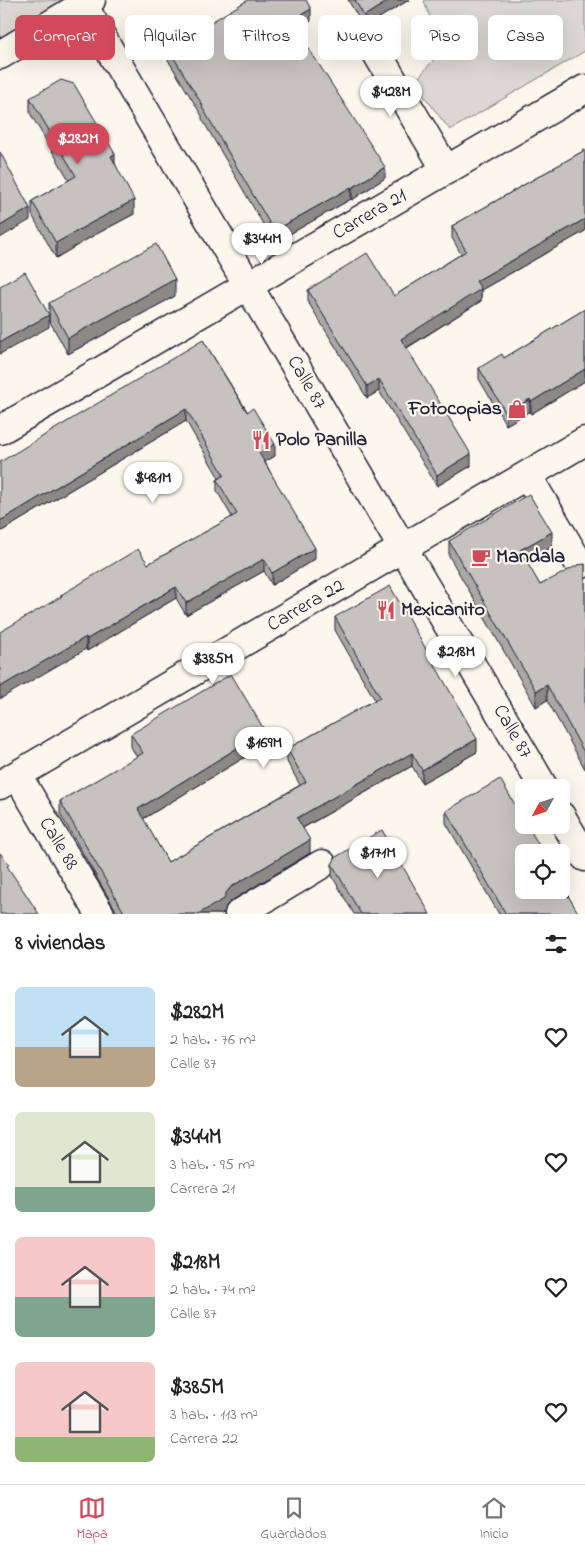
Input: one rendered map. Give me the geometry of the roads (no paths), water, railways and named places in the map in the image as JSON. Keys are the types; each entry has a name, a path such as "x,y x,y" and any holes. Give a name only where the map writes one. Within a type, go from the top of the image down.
{"main road":[{"path":"0,55 87,2"},
{"name":"Calle 87","path":"87,2 249,285 539,779"},
{"path":"381,60 446,170"},
{"name":"Carrera 21","path":"0,430 585,89"},
{"name":"Carrera 22","path":"8,780 585,441"},
{"path":"528,475 580,565"},
{"name":"Calle 88","path":"8,780 100,914"},
{"path":"570,831 585,857"},
{"path":"240,914 322,864"}],"place":[{"name":"Fotocopias","path":"517,409"},
{"name":"Polo Panilla","path":"261,440"},
{"name":"Mandala","path":"481,557"},
{"name":"Mexicanito","path":"386,610"}]}
